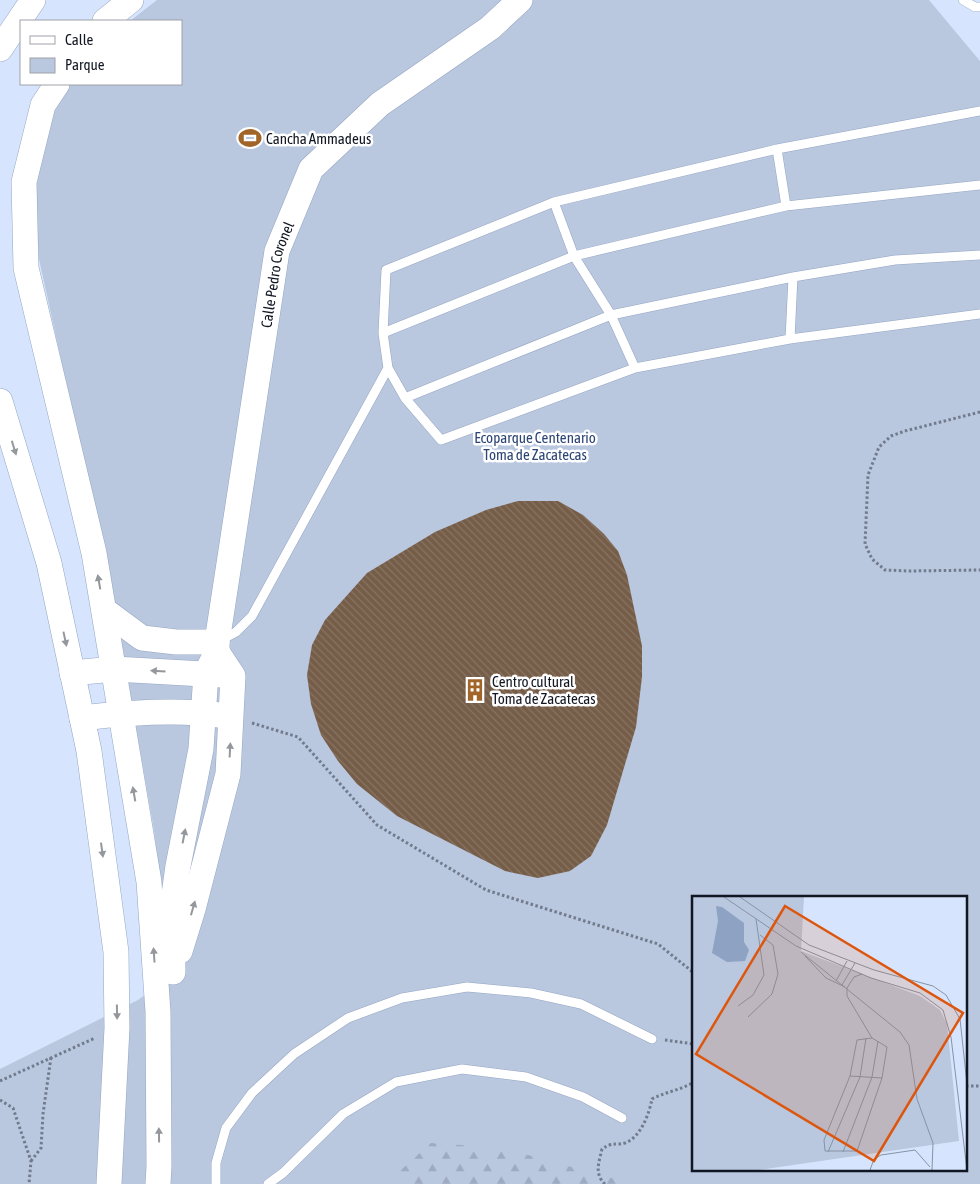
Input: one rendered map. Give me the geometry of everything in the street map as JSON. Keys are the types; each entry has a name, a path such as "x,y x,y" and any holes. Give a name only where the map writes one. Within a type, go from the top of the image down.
{"main road":[{"path":"0,49 33,0"},
{"path":"106,20 131,0"},
{"name":"Calle Pedro Coronel","path":"173,972 172,909 178,866 201,749 204,713 277,251 311,169 380,104 490,28 520,0"},
{"path":"56,85 43,105 24,182 26,268 94,553 150,882 158,1012 158,1184"},
{"path":"0,401 49,563 89,751 116,952 117,1028 109,1184"},
{"path":"104,610 142,638 176,642 214,656 233,676 228,774 193,909 158,1012"},
{"path":"72,673 214,656"},
{"path":"82,718 122,714 204,713 232,717"}],"lane":[{"path":"963,0 975,7 980,7"},
{"path":"980,111 777,149 554,202 386,270 383,332 388,368 405,398 441,440 635,368 790,339 980,314"},
{"path":"777,149 786,206"},
{"path":"383,332 574,256 786,206 980,185"},
{"path":"554,202 574,256 611,315 635,368"},
{"path":"405,398 611,315 794,277 895,260 980,255"},
{"path":"790,339 794,277"},
{"path":"214,656 252,616 388,368"},
{"path":"216,1184 216,1163 226,1128 252,1092 294,1054 348,1018 402,998 467,986 531,993 581,1004 652,1039"},
{"path":"268,1184 284,1173 343,1114 396,1082 462,1069 526,1077 583,1097 622,1118"}],"path":[{"path":"980,412 905,431 891,436 879,447 868,475 865,544 872,559 885,570 980,570"},
{"path":"232,717 298,738 376,825 486,890 658,944 692,971"},
{"path":"0,1081 117,1028"},
{"path":"652,1039 692,1044"},
{"path":"32,1161 41,1148 43,1114 52,1058"},
{"path":"605,1184 598,1172 602,1149 610,1143 626,1143 640,1131 649,1114 652,1099 692,1083"},
{"path":"0,1100 13,1108 32,1161 29,1184"}],"green space":[{"name":"Ecoparque Centenario Toma de Zacatecas","path":"157,0 929,0 980,61 980,1184 0,1184 0,1069 138,1000 172,975 154,830 114,601 39,259 35,198 40,156 51,118 68,85 182,85 182,20 131,20"},
{"path":"431,1143 503,1148 633,1184 399,1184 400,1171"}],"building":[{"name":"Centro cultural Toma de Zacatecas","path":"518,501 558,501 583,515 604,534 618,551 627,575 642,646 642,677 636,727 607,825 591,856 570,871 538,878 505,871 397,816 357,784 338,761 321,735 311,704 307,675 312,645 325,620 367,573 435,532 486,510"}],"place":[{"name":"Cancha Ammadeus","path":"250,138"},
{"name":"Centro cultural Toma de Zacatecas","path":"475,690"}]}
